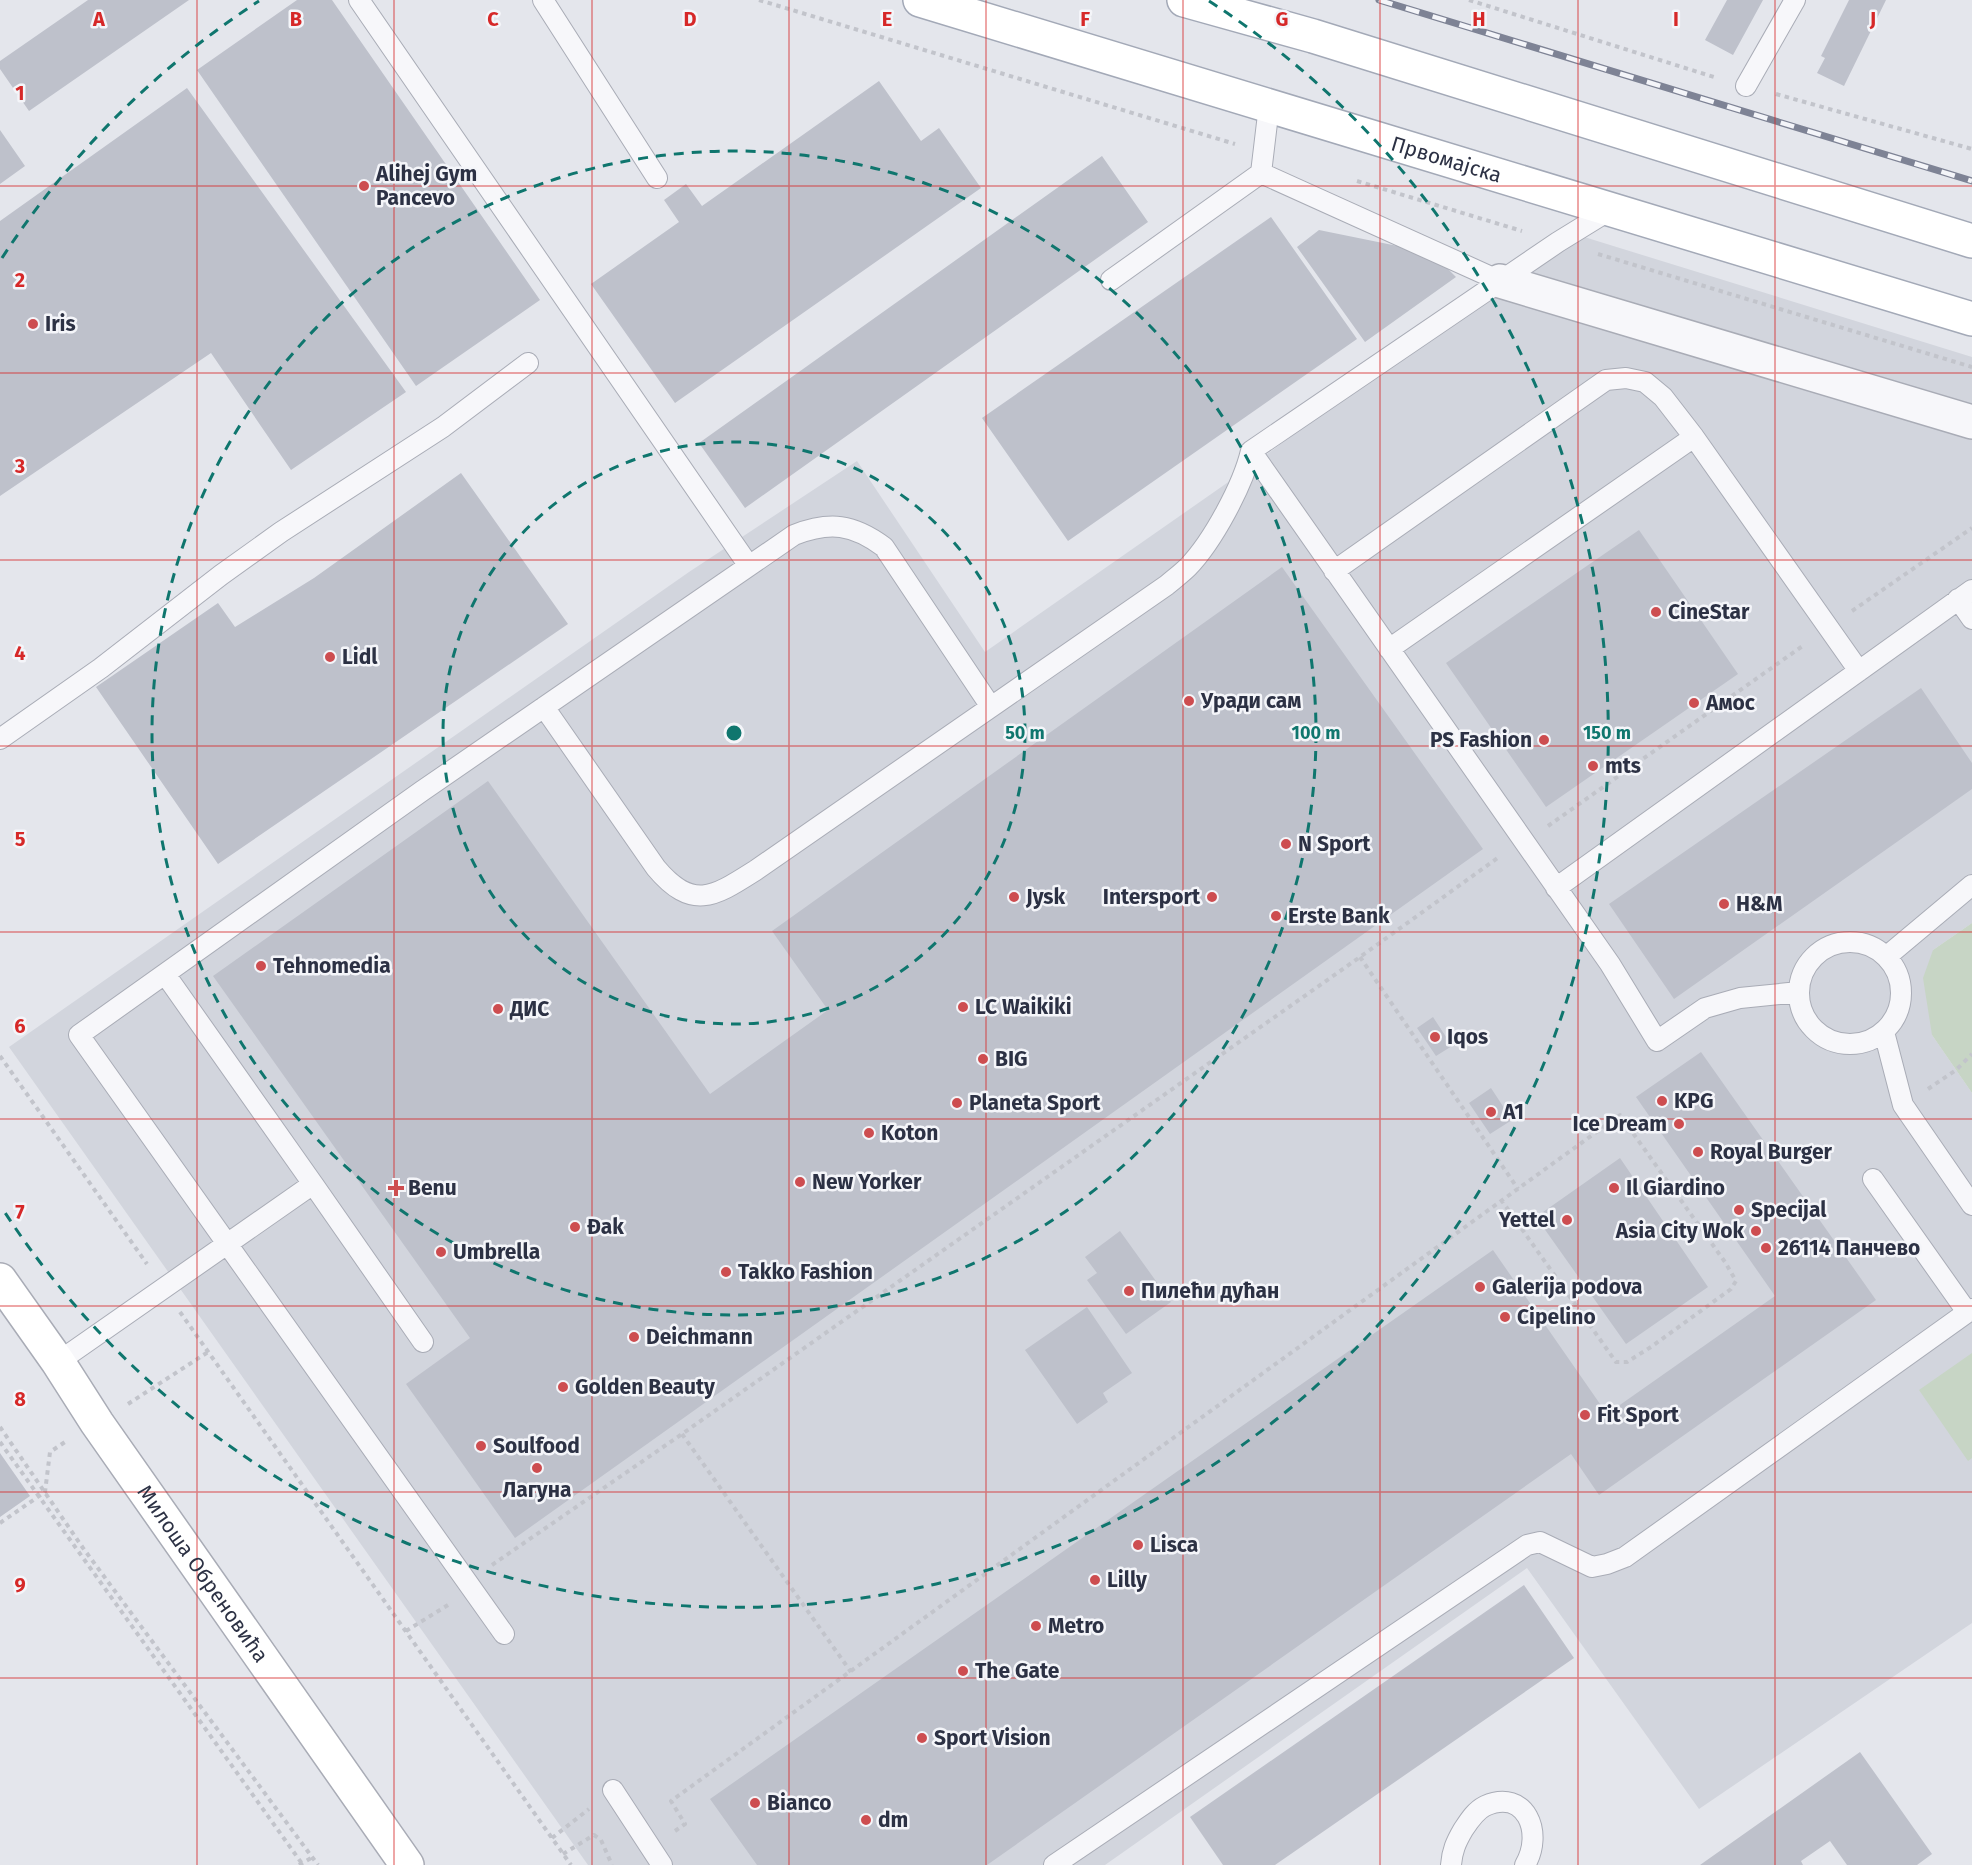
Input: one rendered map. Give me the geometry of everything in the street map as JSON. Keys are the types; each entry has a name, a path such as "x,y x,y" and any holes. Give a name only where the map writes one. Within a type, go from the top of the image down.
{"main road":[{"name":"Првомајска","path":"920,0 1972,319"},
{"path":"1184,0 1313,36 1972,241"},
{"name":"Милоша Обреновића","path":"0,1280 407,1865"}],"street":[{"path":"1500,281 1972,422"}],"lane":[{"path":"359,0 749,566"},
{"path":"543,0 657,178"},
{"path":"1746,86 1795,0"},
{"path":"1111,280 1261,174 1269,106"},
{"path":"1261,174 1500,281"},
{"path":"544,707 668,882 681,891 712,895 728,888 1167,585 1188,567 1206,545 1247,469 1251,452 1500,281 1610,210"},
{"path":"0,739 101,668 272,538 444,427 528,363"},
{"path":"1334,571 1606,380 1626,378 1645,382 1664,397 1859,671"},
{"path":"1389,649 1694,437"},
{"path":"1251,452 1610,964 1658,1041 1705,1008 1740,998 1799,992"},
{"path":"504,1634 79,1035 422,791 794,535 813,527 829,526 850,529 867,535 884,547 991,707"},
{"path":"1556,888 1965,595 1972,619"},
{"path":"1886,957 1972,885"},
{"path":"1856,942 1872,947 1886,957 1896,970 1901,986 1900,1003 1894,1018 1884,1032 1870,1041 1853,1044 1837,1042 1821,1035 1809,1023 1801,1009 1799,992 1803,975 1811,961 1823,950 1839,943 1856,942"},
{"path":"165,974 423,1342"},
{"path":"1884,1032 1903,1105 1972,1204"},
{"path":"1054,1865 1527,1545 1540,1542 1592,1567 1625,1557 1970,1310 1874,1179"},
{"path":"58,1362 313,1184"},
{"path":"613,1790 662,1865"},
{"path":"1451,1865 1455,1844 1467,1822 1484,1806 1496,1803 1517,1806 1529,1819 1534,1839 1533,1850 1525,1865"}],"path":[{"path":"759,0 1263,153"},
{"path":"1350,179 1972,367"},
{"path":"406,1631 496,1574 492,1565 682,1434 1536,831 1553,825 1972,528"},
{"path":"1360,957 1518,1189"},
{"path":"1903,1105 1956,1070 1972,1054"},
{"path":"0,1056 571,1865"},
{"path":"650,1848 686,1824 671,1801 1620,1115 1725,1262 1736,1281 1731,1289 1651,1347 1627,1362 1616,1362 1502,1201"},
{"path":"0,1427 83,1548 318,1865"},
{"path":"682,1434 851,1672"},
{"path":"0,1442 302,1864 313,1857"},
{"path":"0,1523 45,1492"},
{"path":"552,1838 613,1790"},
{"path":"563,1854 594,1835 601,1840 612,1865"}],"shaded area":[{"name":"BIG","path":"1581,236 1972,357 1972,923 1933,950 1932,1035 1972,1093 1972,1623 1699,1809 1527,1568 1105,1865 588,1865 9,1047 689,572 857,461 985,652 1247,469 1500,281"}],"green space":[{"path":"1972,923 1972,1093 1932,1035 1923,978 1933,950"},
{"path":"1972,1353 1972,1458 1968,1461 1919,1390"}],"building":[{"path":"88,0 189,0 29,111 0,69 0,61"},
{"path":"297,0 332,0 540,300 416,386 197,70"},
{"path":"1727,0 1763,0 1733,55 1705,40"},
{"path":"1849,0 1886,0 1844,86 1817,73 1825,58 1821,56"},
{"path":"879,81 921,141 939,128 981,188 675,403 591,284 679,222 664,200 686,184 702,206"},
{"path":"187,88 406,392 291,470 211,353 0,496 0,221"},
{"path":"0,130 25,166 0,184"},
{"path":"1102,156 1148,222 745,508 699,443"},
{"path":"1271,217 1357,339 1068,541 982,418"},
{"path":"1319,230 1432,253 1456,277 1365,342 1297,247"},
{"name":"Lidl","path":"461,473 568,624 218,864 96,687 218,603 235,627 314,578"},
{"path":"1639,530 1738,674 1546,807 1446,663"},
{"path":"1282,567 1483,849 515,1538 406,1384 470,1338 213,976 488,781 710,1094 828,1010 772,931"},
{"path":"1921,688 1972,763 1972,789 1674,999 1609,904"},
{"name":"Iqos","path":"1433,1017 1452,1046 1436,1056 1417,1028"},
{"path":"1701,1052 1876,1300 1599,1495 1571,1454 987,1865 757,1865 710,1799 1493,1250 1607,1414 1775,1296 1636,1097"},
{"name":"A1","path":"1491,1088 1512,1120 1490,1134 1469,1103"},
{"path":"1620,1158 1708,1287 1626,1344 1536,1217"},
{"name":"Пилећи дућан","path":"1120,1231 1171,1302 1126,1334 1087,1280 1097,1273 1085,1257"},
{"path":"1087,1307 1132,1373 1103,1393 1108,1402 1077,1424 1025,1350"},
{"path":"0,1453 30,1496 0,1517"},
{"path":"1524,1585 1574,1658 1275,1865 1223,1865 1190,1817"},
{"path":"1860,1752 1932,1854 1917,1865 1847,1865 1830,1841 1801,1861 1803,1865 1700,1865"}],"railway":[{"path":"1379,0 1972,181"}],"place":[{"name":"Alihej Gym Pancevo","path":"364,186"},
{"name":"Iris","path":"33,324"},
{"name":"CineStar","path":"1656,612"},
{"name":"Lidl","path":"330,657"},
{"name":"Уради сам","path":"1189,701"},
{"name":"Амос","path":"1694,703"},
{"name":"PS Fashion","path":"1544,740"},
{"name":"mts","path":"1593,766"},
{"name":"N Sport","path":"1286,844"},
{"name":"Jysk","path":"1014,897"},
{"name":"Intersport","path":"1212,897"},
{"name":"H&M","path":"1724,904"},
{"name":"Erste Bank","path":"1276,916"},
{"name":"Tehnomedia","path":"261,966"},
{"name":"LC Waikiki","path":"963,1007"},
{"name":"ДИС","path":"498,1009"},
{"name":"Iqos","path":"1435,1037"},
{"name":"BIG","path":"983,1059"},
{"name":"KPG","path":"1662,1101"},
{"name":"Planeta Sport","path":"957,1103"},
{"name":"A1","path":"1491,1112"},
{"name":"Ice Dream","path":"1679,1124"},
{"name":"Koton","path":"869,1133"},
{"name":"Royal Burger","path":"1698,1152"},
{"name":"New Yorker","path":"800,1182"},
{"name":"Benu","path":"396,1188"},
{"name":"Il Giardino","path":"1614,1188"},
{"name":"Specijal","path":"1739,1210"},
{"name":"Yettel","path":"1567,1220"},
{"name":"Đak","path":"575,1227"},
{"name":"Asia City Wok","path":"1756,1231"},
{"name":"26114 Панчево","path":"1766,1248"},
{"name":"Umbrella","path":"441,1252"},
{"name":"Takko Fashion","path":"726,1272"},
{"name":"Galerija podova","path":"1480,1287"},
{"name":"Пилећи дућан","path":"1129,1291"},
{"name":"Cipelino","path":"1505,1317"},
{"name":"Deichmann","path":"634,1337"},
{"name":"Golden Beauty","path":"563,1387"},
{"name":"Fit Sport","path":"1585,1415"},
{"name":"Soulfood","path":"481,1446"},
{"name":"Лагуна","path":"537,1468"},
{"name":"Lisca","path":"1138,1545"},
{"name":"Lilly","path":"1095,1580"},
{"name":"Metro","path":"1036,1626"},
{"name":"The Gate","path":"963,1671"},
{"name":"Sport Vision","path":"922,1738"},
{"name":"Bianco","path":"755,1803"},
{"name":"dm","path":"866,1820"}]}
